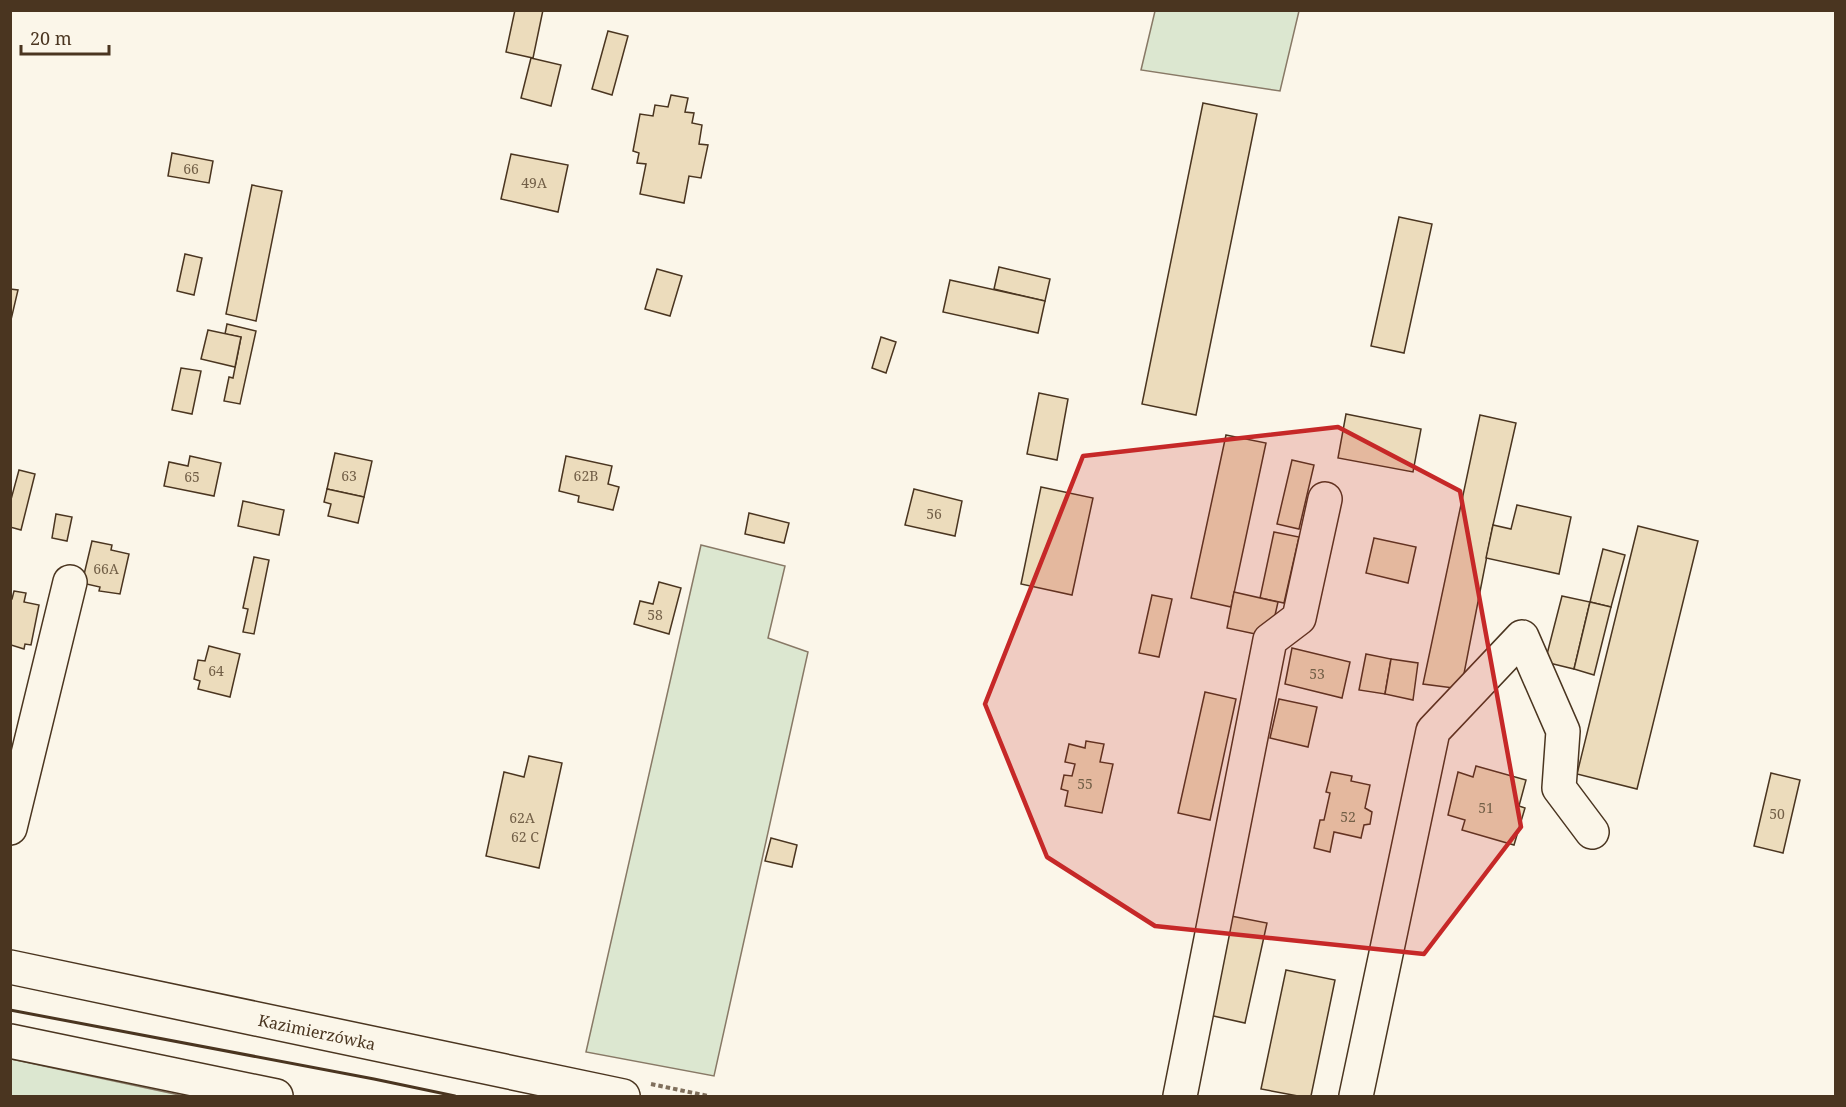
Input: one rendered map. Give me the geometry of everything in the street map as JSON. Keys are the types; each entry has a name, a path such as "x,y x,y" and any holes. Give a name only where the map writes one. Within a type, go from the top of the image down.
{"main road":[{"path":"1180,1096 1270,640 1299,618 1325,499"},
{"path":"10,828 70,582"},
{"path":"1356,1096 1433,731 1522,637 1563,731 1559,788 1592,832"},
{"name":"Kazimierzówka","path":"10,967 623,1096"},
{"path":"10,1041 276,1096"}],"highlighted area":[{"path":"1338,427 1460,491 1521,827 1424,954 1155,926 1047,857 985,704 1083,456"}],"green space":[{"path":"1155,11 1299,11 1280,91 1141,70"},
{"path":"701,545 785,566 768,638 808,652 714,1076 586,1052"},
{"path":"11,1059 184,1096 11,1096"}],"building":[{"path":"515,10 543,10 533,58 506,52"},
{"path":"608,31 628,36 612,95 592,89"},
{"path":"531,58 561,65 551,106 521,98"},
{"path":"671,95 688,98 685,112 694,113 692,123 702,125 699,144 708,145 701,178 689,176 684,203 640,194 646,164 637,163 639,153 633,151 640,114 653,116 655,105 668,107"},
{"path":"1203,103 1257,114 1196,415 1142,404"},
{"path":"172,153 213,161 209,183 168,176"},
{"path":"511,154 568,165 558,212 501,199"},
{"path":"252,185 282,191 256,321 226,314"},
{"path":"1399,217 1432,224 1404,353 1371,346"},
{"path":"185,254 202,258 194,295 177,291"},
{"path":"999,267 1050,279 1045,301 994,289"},
{"path":"657,269 682,276 670,316 645,309"},
{"path":"950,280 1045,301 1038,333 943,312"},
{"path":"10,289 18,290 10,324"},
{"path":"227,324 256,331 240,404 224,401 229,377 233,378 241,337 225,334"},
{"path":"208,330 241,337 235,367 201,359"},
{"path":"881,337 896,342 886,373 872,368"},
{"path":"181,368 201,371 192,414 172,410"},
{"path":"1039,393 1068,399 1057,460 1027,454"},
{"path":"1346,414 1421,429 1413,472 1338,458"},
{"path":"1480,415 1516,423 1493,525 1461,689 1423,684"},
{"path":"1226,435 1266,443 1231,607 1191,598"},
{"path":"335,453 372,461 364,497 327,489"},
{"path":"190,456 221,463 214,496 164,486 169,462 188,466"},
{"path":"566,456 612,466 608,484 619,487 613,510 578,502 579,496 559,491"},
{"path":"1292,460 1314,465 1299,529 1277,524"},
{"path":"19,470 35,474 21,530 10,527 10,503"},
{"path":"1041,487 1093,498 1072,595 1021,584"},
{"path":"327,489 364,497 358,523 328,516 331,504 324,502"},
{"path":"914,489 962,501 955,536 905,525"},
{"path":"243,501 284,510 279,535 238,526"},
{"path":"1517,505 1571,517 1559,574 1486,558 1493,525 1511,529"},
{"path":"749,513 789,523 784,543 745,534"},
{"path":"56,514 72,517 67,541 52,538"},
{"path":"1638,526 1698,541 1637,789 1577,774"},
{"path":"1274,532 1299,537 1284,603 1260,598"},
{"path":"1374,538 1416,547 1408,583 1366,573"},
{"path":"92,541 112,545 111,550 129,554 120,594 99,591 100,587 82,583"},
{"path":"1603,549 1625,555 1611,607 1590,602"},
{"path":"254,557 269,560 254,634 243,632 248,609 243,608"},
{"path":"659,582 681,588 669,634 634,624 640,601 653,604"},
{"path":"14,591 26,593 24,602 39,605 31,645 25,644 24,649 11,645 10,599"},
{"path":"1234,592 1278,602 1271,633 1260,635 1227,628"},
{"path":"1152,595 1172,599 1159,657 1139,653"},
{"path":"1562,596 1590,602 1574,669 1545,662"},
{"path":"1590,602 1611,607 1594,675 1574,669"},
{"path":"209,646 240,654 230,697 198,689 200,681 194,679 198,660 205,661"},
{"path":"1292,648 1350,662 1342,698 1285,684"},
{"path":"1366,654 1391,659 1385,694 1359,690"},
{"path":"1391,659 1418,663 1413,700 1385,694"},
{"path":"1205,692 1236,699 1210,820 1178,813"},
{"path":"1279,699 1317,707 1308,747 1270,738"},
{"path":"1086,741 1104,744 1100,762 1113,764 1102,813 1065,806 1068,791 1061,789 1064,775 1072,776 1075,764 1065,762 1069,744 1085,748"},
{"path":"529,756 562,763 539,868 486,856 504,772 524,777"},
{"path":"1476,766 1526,780 1519,806 1525,808 1514,845 1462,830 1465,820 1448,815 1458,772 1473,777"},
{"path":"1331,772 1352,776 1351,781 1370,785 1365,808 1372,812 1370,824 1364,825 1361,838 1334,832 1330,852 1314,848 1320,820 1324,820 1330,793 1326,792"},
{"path":"1771,773 1800,780 1783,853 1754,846"},
{"path":"771,838 797,845 792,867 765,861"},
{"path":"1231,916 1267,923 1245,1023 1209,1015"},
{"path":"1286,970 1335,980 1311,1096 1298,1096 1261,1089"}],"wall":[{"path":"10,1010 455,1096"}]}
